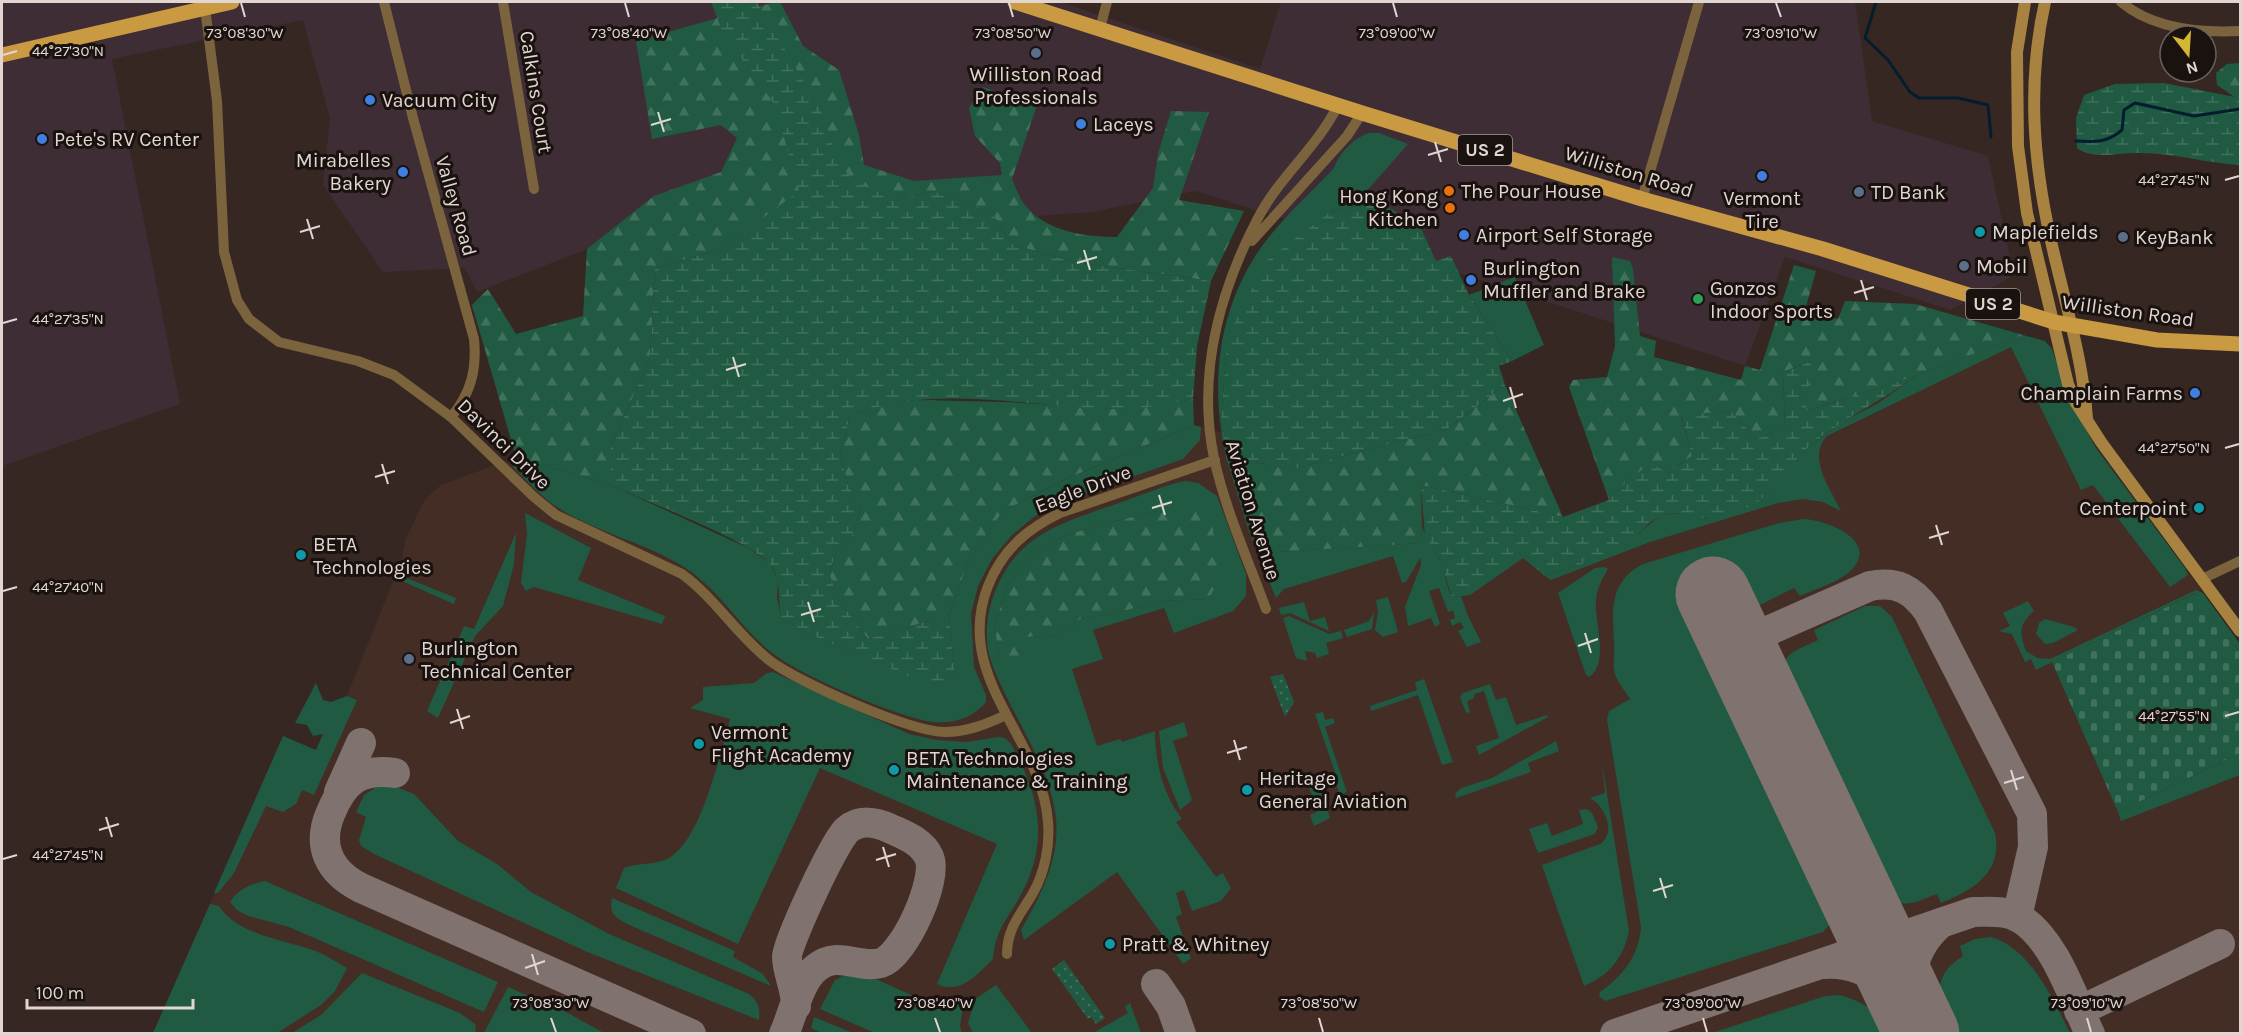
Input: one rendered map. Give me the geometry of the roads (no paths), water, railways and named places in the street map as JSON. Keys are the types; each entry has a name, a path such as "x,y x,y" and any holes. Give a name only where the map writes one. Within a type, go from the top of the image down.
{"main road":[{"path":"2,55 232,2"},
{"name":"Williston Road","path":"1015,2 1362,113 1642,199 1822,249 2054,322 2157,340 2241,344"},
{"path":"2025,2 2017,52 2017,138 2027,213 2068,384 2088,420 2241,631"},
{"path":"2045,2 2034,60 2035,145 2043,197 2073,327 2088,420"},
{"path":"2023,182 2043,197"}],"street":[{"name":"Valley Road","path":"384,2 413,118 474,339 476,354 472,382 460,406 451,417"},
{"name":"Calkins Court","path":"503,2 534,189"},
{"path":"1100,28 1107,2"},
{"path":"1642,199 1699,2"},
{"path":"2121,2 2169,25 2218,32 2241,31"},
{"name":"Davinci Drive","path":"204,8 217,101 223,241 232,287 243,311 259,329 279,342 358,360 394,375 451,417 546,508 565,520 682,574 698,585 759,651 784,670 891,718 931,731 962,730 1006,715"},
{"name":"Aviation Avenue","path":"1266,609 1215,460 1209,400 1214,338 1227,291 1256,220 1318,141 1338,105"},
{"name":"Aviation Avenue","path":"1246,247 1347,136 1362,113"},
{"name":"Eagle Drive","path":"1007,954 1008,934 1035,890 1043,869 1049,834 1047,809 1040,783 987,675 979,637 980,612 987,588 1010,548 1033,528 1060,513 1215,460"},
{"path":"2202,579 2241,561"}],"waterway":[{"path":"1876,2 1865,38 1888,60 1910,92 1919,98 1958,98 1988,105 1991,137"},
{"path":"2076,141 2100,141 2116,134 2122,130 2124,110 2135,103 2194,116 2240,109"}],"place":[{"name":"Williston Road Professionals","path":"1036,53"},
{"name":"Vacuum City","path":"370,100"},
{"name":"Laceys","path":"1081,124"},
{"name":"Pete's RV Center","path":"42,139"},
{"name":"Mirabelles Bakery","path":"403,172"},
{"name":"Vermont Tire","path":"1762,176"},
{"name":"The Pour House","path":"1449,191"},
{"name":"TD Bank","path":"1859,192"},
{"name":"Hong Kong Kitchen","path":"1450,208"},
{"name":"Maplefields","path":"1980,232"},
{"name":"Airport Self Storage","path":"1464,235"},
{"name":"KeyBank","path":"2123,237"},
{"name":"Mobil","path":"1964,266"},
{"name":"Burlington Muffler and Brake","path":"1471,280"},
{"name":"Gonzos Indoor Sports","path":"1698,299"},
{"name":"Champlain Farms","path":"2195,393"},
{"name":"Centerpoint","path":"2199,508"},
{"name":"BETA Technologies","path":"301,555"},
{"name":"Burlington Technical Center","path":"409,659"},
{"name":"Vermont Flight Academy","path":"699,744"},
{"name":"BETA Technologies Maintenance & Training","path":"894,770"},
{"name":"Heritage General Aviation","path":"1247,790"},
{"name":"Pratt & Whitney","path":"1110,944"}]}
